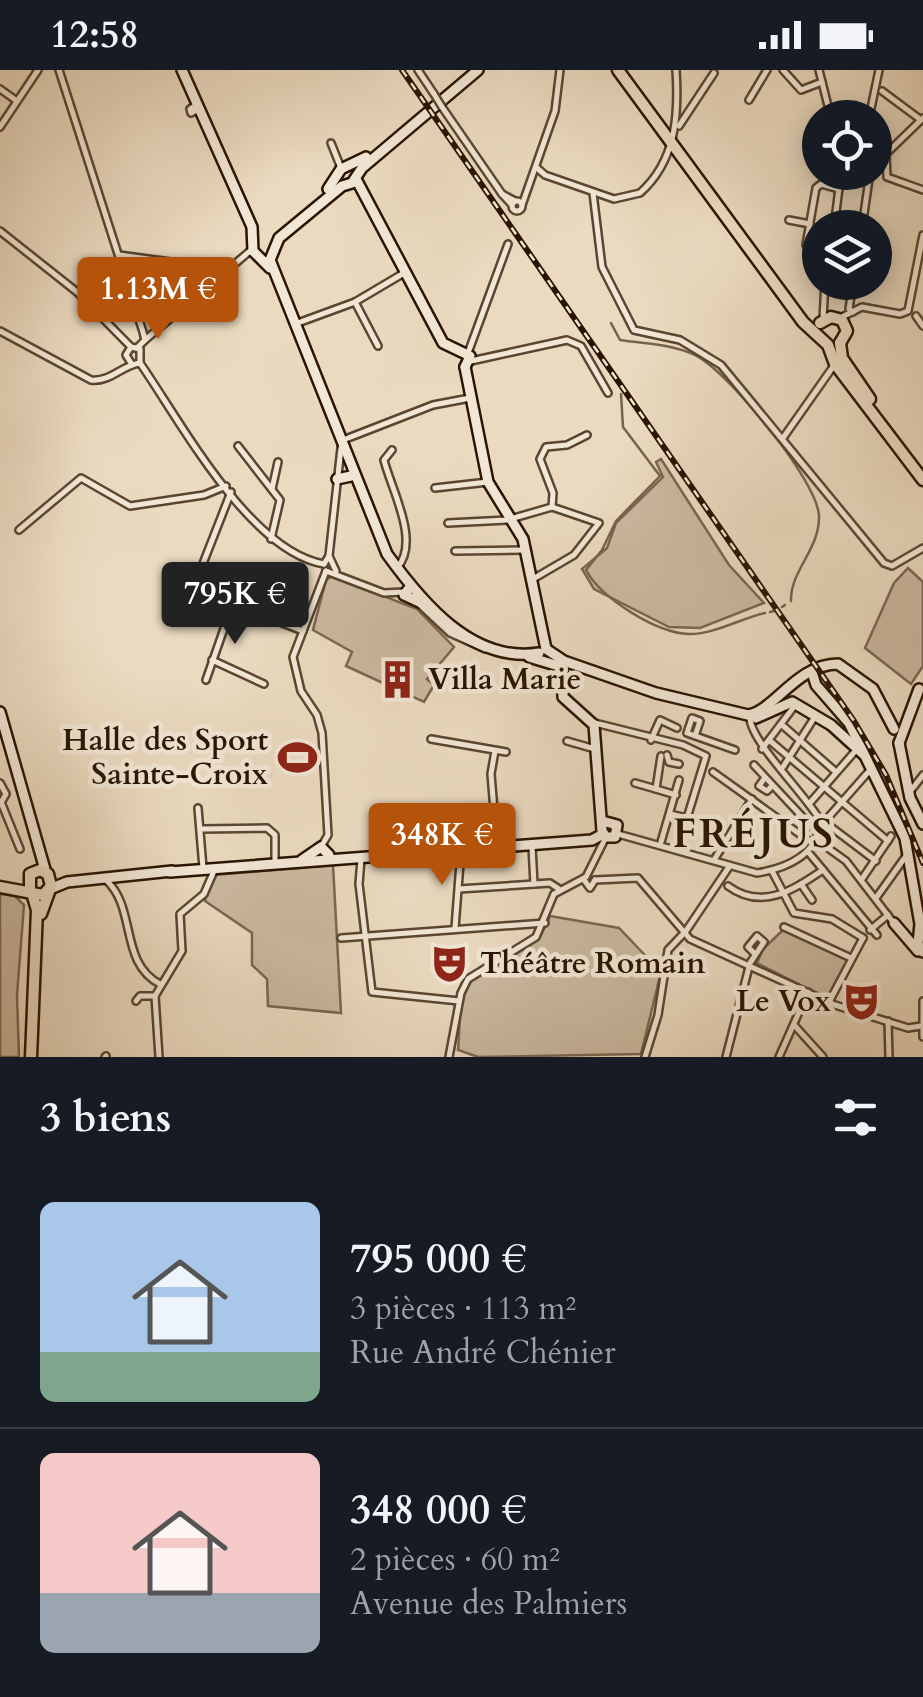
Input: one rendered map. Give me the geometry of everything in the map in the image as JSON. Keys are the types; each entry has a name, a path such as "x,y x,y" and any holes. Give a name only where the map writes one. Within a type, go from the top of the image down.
{"main road":[{"path":"184,70 297,325 378,543 410,593 456,634 486,648 553,660"},
{"path":"349,178 470,70"},
{"path":"263,247 478,70"},
{"path":"622,70 807,318 830,323"},
{"path":"349,178 444,343 465,358 488,482 526,550 562,696 593,722 602,834"},
{"path":"263,247 378,537 410,593 452,628 476,642 750,717 784,702 816,715 874,767 906,838 920,924 918,944 923,955"},
{"path":"830,323 835,364 923,477"},
{"path":"830,323 834,344 842,358 923,477"},
{"path":"337,478 351,476"},
{"path":"553,660 564,694 596,723 602,834"},
{"path":"750,717 777,692 832,664 844,667 872,689 896,726"},
{"path":"812,672 816,684 849,723 861,752"},
{"path":"922,688 890,739 899,743 909,794 923,824"},
{"path":"896,726 909,707"},
{"path":"0,712 48,875 32,1034"},
{"path":"0,735 34,856 29,876 36,910 31,1057"},
{"path":"207,870 321,856 342,859 618,834"},
{"path":"0,886 29,876 207,870 321,856"},
{"path":"0,886 49,891 67,882 134,874"},
{"path":"891,919 923,955"}],"street":[{"path":"59,70 145,340"},
{"path":"418,70 502,194 516,203 540,171 555,111 560,70"},
{"path":"671,134 678,107 676,70"},
{"path":"748,100 767,70"},
{"path":"783,70 801,90 822,82"},
{"path":"819,70 826,100"},
{"path":"873,100 879,70"},
{"path":"0,128 34,71"},
{"path":"540,171 618,199 640,193 671,134 714,73"},
{"path":"0,89 17,101"},
{"path":"882,90 922,119 892,148"},
{"path":"331,143 349,178"},
{"path":"892,180 923,190"},
{"path":"594,192 602,267 632,326 707,354 784,438 884,563 892,566 923,548"},
{"path":"789,220 802,222"},
{"path":"0,232 77,292 144,356 140,363"},
{"path":"830,323 862,308 906,312 920,267 923,235"},
{"path":"465,358 508,244"},
{"path":"131,363 126,355 135,347 263,247"},
{"path":"119,255 193,265"},
{"path":"285,308 297,325 355,302 404,274"},
{"path":"822,300 830,323"},
{"path":"850,300 852,313"},
{"path":"355,302 378,346"},
{"path":"830,323 852,313"},
{"path":"916,316 923,326"},
{"path":"0,331 91,380 104,380 131,363 140,363"},
{"path":"465,358 567,340 581,346 608,393"},
{"path":"140,363 162,400 271,539 384,593 410,593"},
{"path":"784,438 835,364"},
{"path":"321,856 328,835 322,732 317,715 301,691 293,657 329,556 341,444 432,405 473,398"},
{"path":"552,507 553,493 540,451 587,435"},
{"path":"238,446 280,500 271,539"},
{"path":"392,450 384,460 404,527 403,559 397,568"},
{"path":"272,489 278,462"},
{"path":"19,530 81,478 130,506 229,489"},
{"path":"435,488 488,482"},
{"path":"229,489 195,584 204,594 234,602 303,631"},
{"path":"448,523 510,518 552,507 599,523 574,555 533,580"},
{"path":"456,551 526,550"},
{"path":"329,556 336,571"},
{"path":"206,680 234,602"},
{"path":"212,660 264,684"},
{"path":"909,707 923,702"},
{"path":"762,749 796,704"},
{"path":"783,767 816,715"},
{"path":"750,717 752,732 762,749 783,767 822,822 876,861"},
{"path":"683,745 692,718 700,721 696,736"},
{"path":"651,740 660,720 677,728"},
{"path":"596,723 699,751 713,772 801,835 839,854 862,880 891,919 863,938 829,1002"},
{"path":"781,724 836,772"},
{"path":"687,733 735,750"},
{"path":"431,739 506,752"},
{"path":"769,740 841,804 890,839 862,880"},
{"path":"567,741 598,749"},
{"path":"494,751 490,774 497,846"},
{"path":"809,804 836,772 861,752"},
{"path":"656,789 664,755 669,762 679,764"},
{"path":"670,814 686,818 706,763"},
{"path":"754,765 769,789 809,824"},
{"path":"618,834 661,842 748,872 772,870 808,852 817,843 822,822 874,767"},
{"path":"909,794 916,789 920,776"},
{"path":"0,783 6,794 1,803 20,849"},
{"path":"635,783 676,795"},
{"path":"661,842 679,783 694,790"},
{"path":"758,804 769,789"},
{"path":"714,862 752,799"},
{"path":"159,1057 156,996 182,951 180,914 204,894 207,870 198,808"},
{"path":"801,835 809,824 822,822"},
{"path":"201,829 270,829 275,834 275,862"},
{"path":"589,880 602,834"},
{"path":"531,844 534,884"},
{"path":"455,928 461,850"},
{"path":"808,852 873,933"},
{"path":"876,898 908,854"},
{"path":"361,857 372,992 459,1002"},
{"path":"645,1057 658,1015 667,953 723,883 729,867"},
{"path":"772,870 796,915 832,920 863,938"},
{"path":"723,883 756,898 782,894 824,870"},
{"path":"103,878 116,892 142,973 160,984"},
{"path":"449,1057 459,1002 474,973 529,943 545,923 559,889 589,880 638,878 684,933 829,1002 908,1028 921,1026"},
{"path":"459,890 552,883 559,889"},
{"path":"801,884 812,900"},
{"path":"341,938 545,923"},
{"path":"784,927 851,958"},
{"path":"726,1057 754,953"},
{"path":"779,1057 808,992"},
{"path":"136,1001 140,996 156,996"},
{"path":"923,1001 923,1037"},
{"path":"888,1021 889,1057"},
{"path":"794,1026 823,1057"}],"shaded area":[{"path":"661,459 729,565 764,603 700,628 669,627 594,589 582,569 607,548 616,523 663,477 656,462"},
{"path":"908,568 923,582 923,666 911,684 865,648 894,583"},
{"path":"332,576 417,609 454,647 427,679 434,685 424,702 346,666 352,652 313,630 326,580"},
{"path":"333,865 341,1013 268,1006 267,979 252,965 252,933 205,901 213,875"},
{"path":"0,894 13,894 24,905 17,995 19,1057 0,1057"},
{"path":"550,916 619,928 661,972 641,1054 478,1057 458,1050 460,1008 466,986 484,967 533,942"},
{"path":"784,929 848,959 828,999 757,963 763,949"}],"waterway":[{"path":"611,323 620,340 677,349 709,365 748,403 804,478 815,500 818,528 795,580 791,601"},
{"path":"621,394 623,427 660,476 616,521 602,550 586,570 593,581 631,612 676,632 707,632 765,613"},
{"path":"770,612 774,611"}],"railway":[{"path":"402,70 854,721 886,775 923,863"}],"place":[{"name":"Villa Marie","path":"398,679"},
{"name":"Halle des Sport Sainte-Croix","path":"298,757"},
{"name":"Théâtre Romain","path":"450,963"},
{"name":"Le Vox","path":"861,1001"}],"district":[{"name":"FRÉJUS","path":"754,834"}]}
